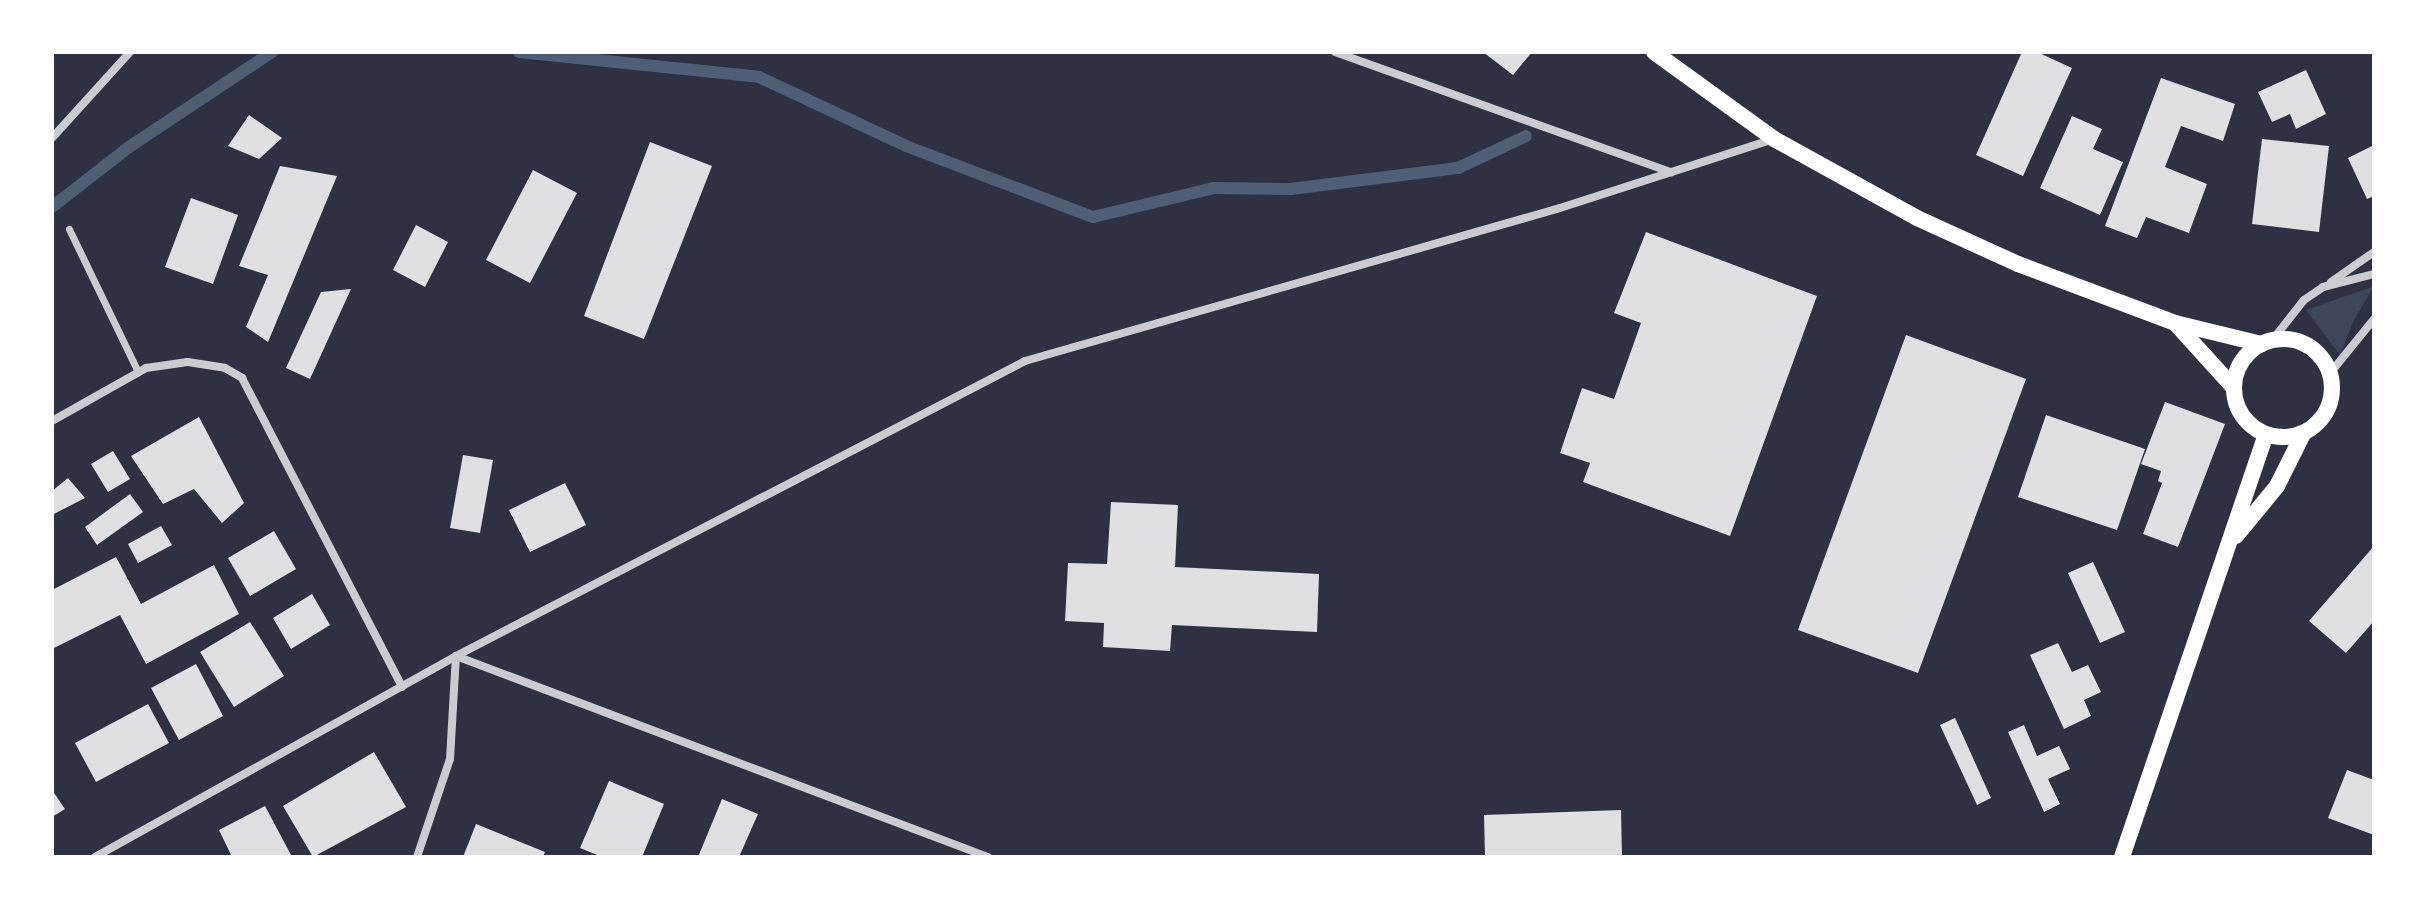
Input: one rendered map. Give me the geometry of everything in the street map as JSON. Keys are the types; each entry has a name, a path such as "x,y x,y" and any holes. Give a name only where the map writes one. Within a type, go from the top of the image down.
{"main road":[{"path":"1654,52 1774,139 1846,182 2003,258 2175,323 2311,347 2331,372 2330,401 2302,436 2277,486 2227,547"},
{"path":"2175,323 2233,387 2240,407 2265,436 2284,441 2302,436"},
{"path":"2233,387 2240,364 2268,341"},
{"path":"2122,857 2265,436"}],"street":[{"path":"52,138 130,52"},
{"path":"1335,52 1671,172"},
{"path":"95,857 456,656 1025,361 1774,139"},
{"path":"69,229 138,372"},
{"path":"2268,341 2304,300 2374,252"},
{"path":"2323,287 2374,274"},
{"path":"2331,372 2374,319"},
{"path":"52,421 138,372 188,362 225,368 242,378 402,687"},
{"path":"417,857 450,759 456,656"},
{"path":"456,656 988,857"}],"shaded area":[{"path":"2374,286 2353,322 2340,355 2306,310"}],"building":[{"path":"1483,52 1532,52 1513,75"},
{"path":"2022,52 2037,52 2072,68 2023,176 1976,155"},
{"path":"2306,70 2326,114 2296,129 2290,114 2272,122 2258,92"},
{"path":"2161,78 2235,104 2223,141 2181,126 2165,167 2207,184 2189,233 2146,217 2137,238 2105,226"},
{"path":"249,115 282,138 259,159 228,146"},
{"path":"2072,116 2102,129 2093,149 2123,162 2100,215 2040,188"},
{"path":"2262,139 2329,146 2319,232 2252,224"},
{"path":"650,142 712,166 644,339 584,316"},
{"path":"2374,145 2374,196 2367,199 2348,158"},
{"path":"280,166 337,176 268,342 246,327 268,275 239,266"},
{"path":"533,170 577,193 530,283 486,260"},
{"path":"191,198 238,215 213,284 165,267"},
{"path":"416,225 448,242 425,287 393,270"},
{"path":"1646,232 1817,296 1730,536 1583,482 1590,463 1560,453 1582,388 1614,399 1641,323 1614,313"},
{"path":"351,289 310,379 286,368 321,292"},
{"path":"1906,335 2026,379 1918,673 1798,630"},
{"path":"2165,402 2225,424 2178,547 2143,534 2162,483 2158,481 2161,471 2141,464"},
{"path":"2046,415 2145,449 2117,530 2018,497"},
{"path":"199,417 244,503 222,523 194,489 163,504 131,456"},
{"path":"113,451 130,479 108,492 91,464"},
{"path":"463,455 493,460 480,533 450,528"},
{"path":"68,478 85,498 52,515 52,491"},
{"path":"565,483 586,525 530,552 509,510"},
{"path":"130,494 143,512 97,545 85,527"},
{"path":"1111,502 1178,505 1175,567 1319,574 1317,632 1172,625 1170,651 1103,647 1104,623 1065,621 1068,563 1107,564"},
{"path":"161,526 172,545 138,563 128,544"},
{"path":"274,531 296,569 250,596 228,558"},
{"path":"2374,546 2374,621 2346,653 2309,621"},
{"path":"116,557 141,604 214,565 239,614 146,664 120,615 52,649 52,590"},
{"path":"2093,562 2125,632 2100,643 2068,573"},
{"path":"312,594 330,625 291,649 273,618"},
{"path":"250,622 284,676 234,707 200,652"},
{"path":"2058,643 2072,672 2088,665 2101,692 2084,700 2091,716 2064,729 2030,655"},
{"path":"196,664 223,716 179,740 151,688"},
{"path":"148,704 169,743 96,782 75,743"},
{"path":"1955,718 1991,798 1977,805 1940,725"},
{"path":"2024,725 2037,756 2059,746 2070,769 2048,779 2060,804 2044,812 2008,732"},
{"path":"374,752 406,807 313,857 283,806"},
{"path":"2347,770 2374,780 2374,835 2328,818"},
{"path":"609,781 664,804 642,857 602,857 580,848"},
{"path":"52,790 65,809 52,817"},
{"path":"722,799 758,814 739,857 698,857"},
{"path":"265,806 291,855 232,857 219,830"},
{"path":"1621,810 1622,857 1485,857 1484,815"},
{"path":"476,824 545,852 543,857 463,857"}],"waterway":[{"path":"52,207 129,147 272,52"},
{"path":"519,52 759,77 906,146 1093,217 1214,188 1291,189 1458,168 1526,136"}]}
